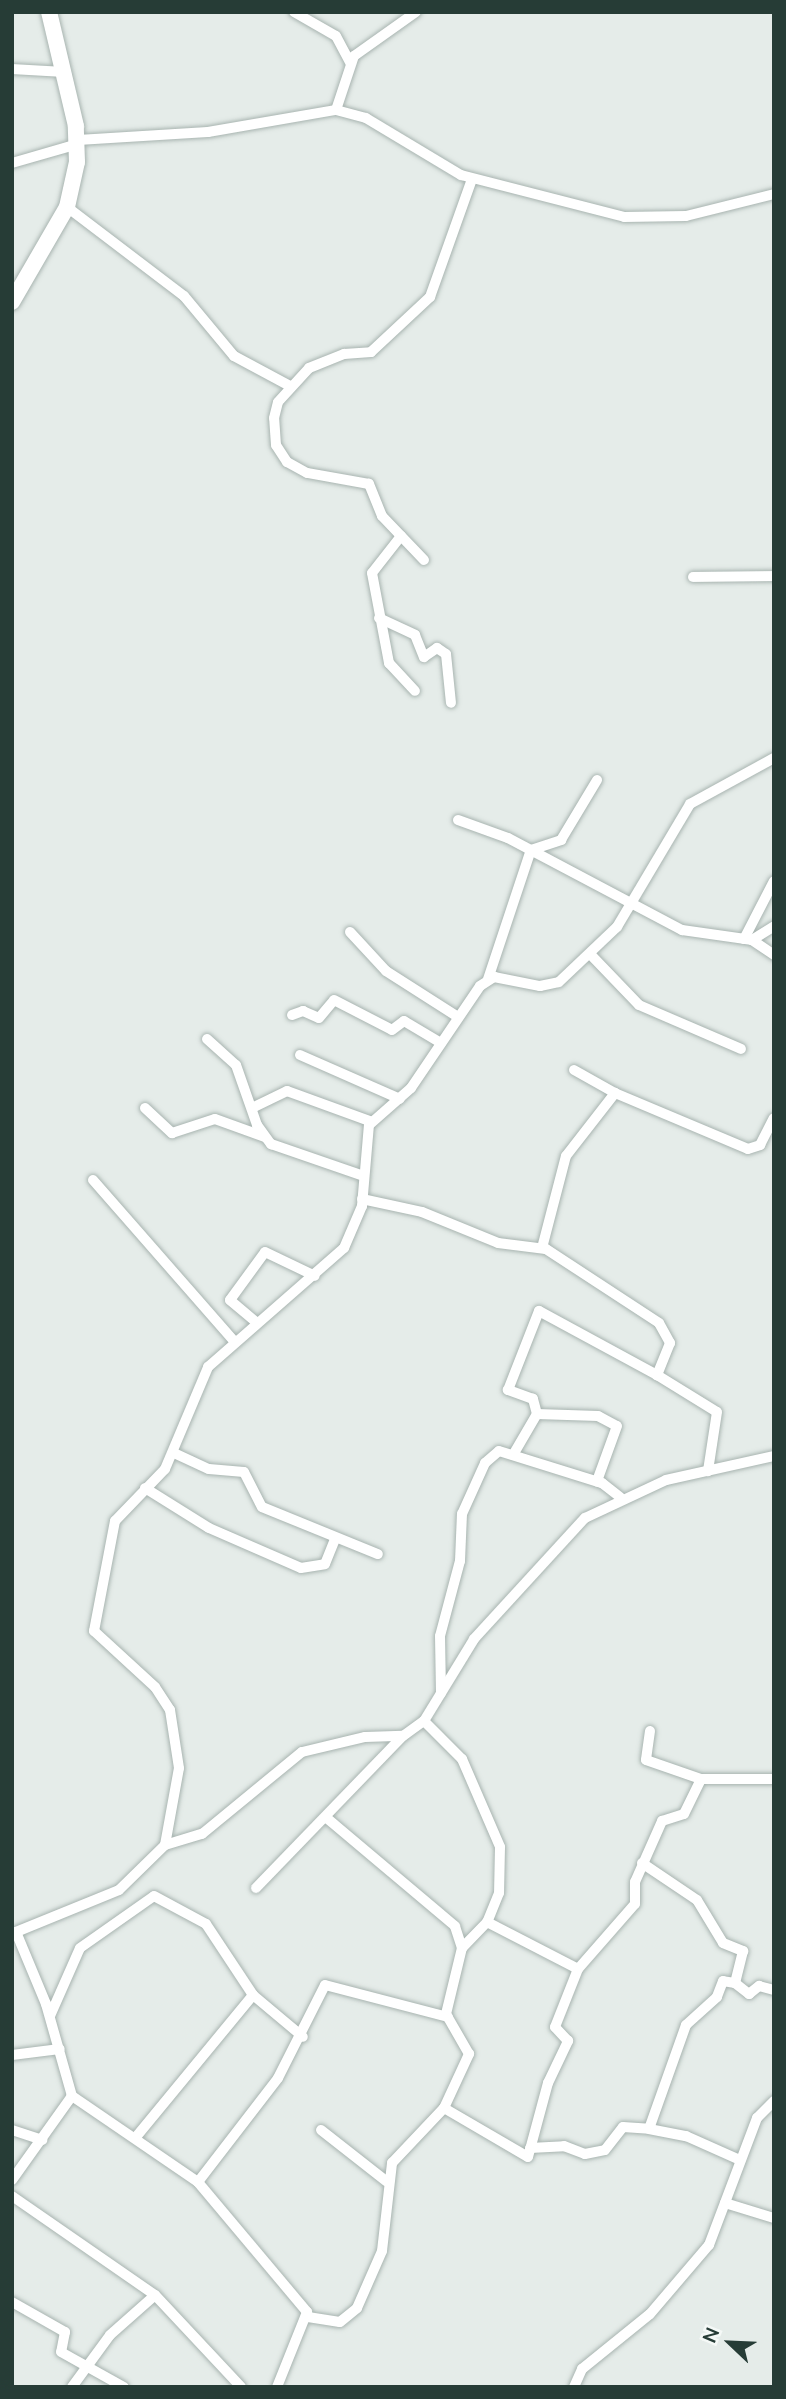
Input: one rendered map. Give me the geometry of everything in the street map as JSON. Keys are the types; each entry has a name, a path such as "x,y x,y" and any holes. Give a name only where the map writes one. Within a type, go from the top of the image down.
{"street":[{"path":"13,300 67,206 78,142 49,12"},
{"path":"294,12 336,36 350,62"},
{"path":"336,110 350,62 416,12"},
{"path":"12,69 64,72"},
{"path":"12,163 78,142 219,131 336,110 366,118 472,178 644,219 774,194"},
{"path":"424,560 382,516 369,484 287,462 276,445 274,418 290,386 329,358 372,352 430,297 472,178"},
{"path":"67,206 184,296 234,356 290,386"},
{"path":"401,536 372,573 382,597 379,618 389,663 415,691"},
{"path":"693,577 774,576"},
{"path":"379,618 415,635 424,657 443,651 451,666 451,703"},
{"path":"488,979 551,986 591,955 630,905 690,804 774,758"},
{"path":"531,850 561,840 597,780"},
{"path":"458,820 531,850 630,905 695,935 748,939 774,955"},
{"path":"165,1845 179,1768 170,1710 155,1686 103,1642 93,1621 111,1531 174,1454 202,1376 233,1340 315,1276 356,1228 372,1122 400,1099 488,979 531,850"},
{"path":"748,939 774,881"},
{"path":"748,939 774,926"},
{"path":"350,932 386,971 458,1017"},
{"path":"591,955 639,1005 741,1049"},
{"path":"292,1015 303,1011 319,1018 334,1000 392,1030 404,1021 441,1043"},
{"path":"207,1039 233,1060 265,1137"},
{"path":"300,1055 400,1099"},
{"path":"574,1070 615,1093 748,1149 760,1144 774,1118"},
{"path":"253,1108 288,1091 372,1122"},
{"path":"542,1248 566,1156 615,1093"},
{"path":"145,1108 172,1133 215,1119 265,1137 292,1155 362,1175"},
{"path":"93,1180 233,1340"},
{"path":"362,1199 422,1212 498,1243 542,1248 594,1276 666,1330 670,1343 657,1375"},
{"path":"256,1322 230,1300 265,1252 315,1276"},
{"path":"513,1455 537,1414 533,1399 508,1390 538,1311 657,1375 717,1412 708,1471"},
{"path":"537,1414 584,1414 614,1422 597,1481"},
{"path":"174,1454 209,1469 244,1472 262,1507 335,1539 378,1554"},
{"path":"442,1693 440,1636 460,1561 465,1503 493,1454 513,1455 597,1481 620,1497"},
{"path":"256,1888 328,1819 403,1736 424,1721 474,1639 563,1539 620,1497 708,1471 774,1456"},
{"path":"145,1488 209,1528 301,1568 325,1564 335,1539"},
{"path":"403,1736 365,1737 302,1752 202,1834 165,1845 104,1899 35,1919 14,1932 50,2016 72,2096 136,2137 198,2182 245,2231 308,2317 340,2322 358,2308 385,2239 386,2181 403,2148 444,2108 469,2054 448,2017 446,2004 462,1948 487,1923 499,1894 500,1847 462,1759 424,1721"},
{"path":"650,1731 646,1760 701,1779 774,1779"},
{"path":"444,2108 522,2156 530,2148 548,2083 568,2041 555,2026 578,1969 635,1904 642,1863 662,1821 684,1814 701,1779"},
{"path":"328,1819 450,1918 462,1948"},
{"path":"642,1863 697,1900 723,1943 743,1951 735,1983"},
{"path":"50,2016 80,1948 154,1896 206,1924 253,1995 303,2037"},
{"path":"487,1923 578,1969"},
{"path":"649,2129 686,2025 717,1997 723,1981 735,1983 749,1994 759,1986 774,1990"},
{"path":"198,2182 303,2037 328,1984 448,2017"},
{"path":"136,2137 253,1995"},
{"path":"12,2055 60,2049"},
{"path":"12,2180 72,2096"},
{"path":"574,2387 582,2369 650,2314 709,2245 757,2118 774,2101"},
{"path":"530,2148 564,2146 585,2154 605,2150 623,2127 686,2136 740,2160"},
{"path":"12,2130 42,2140"},
{"path":"321,2130 386,2181"},
{"path":"12,2196 155,2295 241,2387"},
{"path":"725,2203 774,2218"},
{"path":"72,2387 84,2364 155,2295"},
{"path":"12,2302 65,2332 61,2352 124,2387"},
{"path":"277,2387 308,2317"}]}
